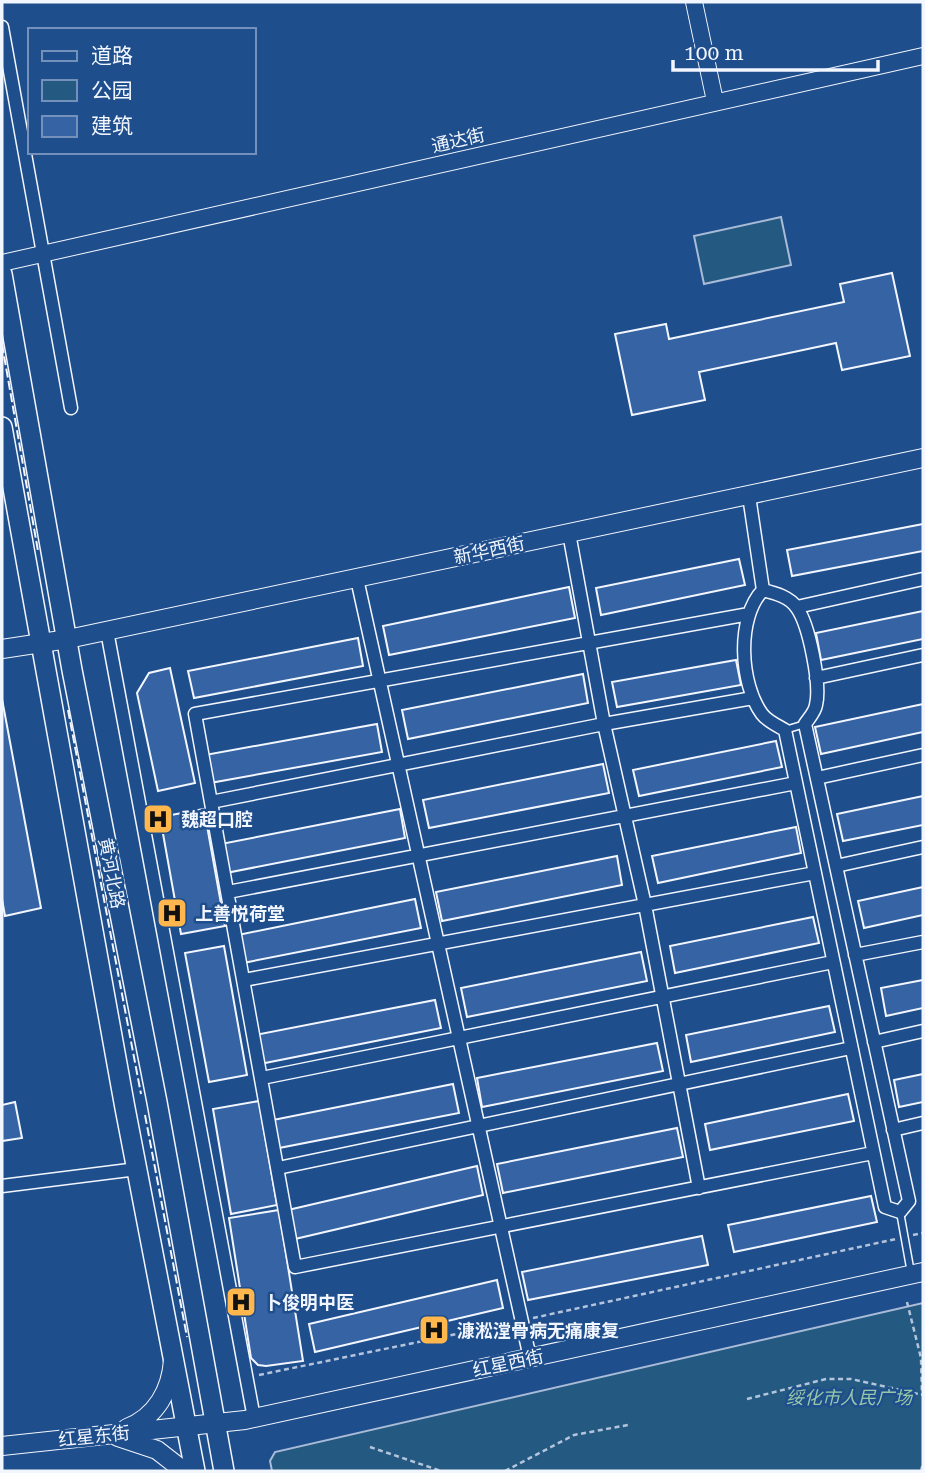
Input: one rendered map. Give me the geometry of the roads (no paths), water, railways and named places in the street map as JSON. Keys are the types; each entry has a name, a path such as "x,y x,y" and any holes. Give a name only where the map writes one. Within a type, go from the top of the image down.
{"main road":[{"name":"黄河北路","path":"2,274 55,641 137,1170 195,1471"},
{"name":"黄河北路","path":"2,427 55,641 157,1102 224,1471"},
{"name":"新华西街","path":"2,649 107,631 923,458"},
{"name":"红星西街","path":"216,1424 254,1419 917,1274"},
{"path":"104,1435 139,1423 150,1416 167,1389 172,1372 173,1352"},
{"name":"红星东街","path":"2,1446 216,1424"},
{"path":"104,1435 157,1450 184,1471"}],"street":[{"path":"694,2 715,101"},
{"path":"2,27 71,408"},
{"name":"通达街","path":"2,263 923,56"},
{"path":"749,496 763,590"},
{"path":"569,533 604,724 645,905 699,1188"},
{"path":"357,579 530,1358"},
{"path":"797,607 923,579"},
{"path":"763,590 781,595 797,607 807,633 818,689 816,708 805,724 909,1201 900,1212 885,1207 785,730 763,716 746,679 744,648 749,614 754,599 763,590"},
{"path":"749,614 195,714 295,1267 873,1153"},
{"path":"107,631 254,1419"},
{"path":"816,678 923,655"},
{"path":"211,802 604,724 753,698"},
{"path":"817,778 923,755"},
{"path":"228,892 796,783"},
{"path":"836,866 923,847"},
{"path":"244,981 815,873"},
{"path":"855,955 923,942"},
{"path":"262,1078 833,962"},
{"path":"874,1042 923,1031"},
{"path":"278,1168 851,1048"},
{"path":"893,1130 923,1123"},
{"path":"2,1186 137,1170"}],"lane":[{"path":"785,730 805,724"},
{"path":"900,1212 904,1237 917,1274"}],"place":[{"name":"魏超口腔","path":"158,819"},
{"name":"上善悦荷堂","path":"172,913"},
{"name":"卜俊明中医","path":"241,1302"},
{"name":"漮淞漟骨病无痛康复","path":"434,1330"}],"park label":[{"name":"绥化市人民广场","path":"849,1397"}]}
